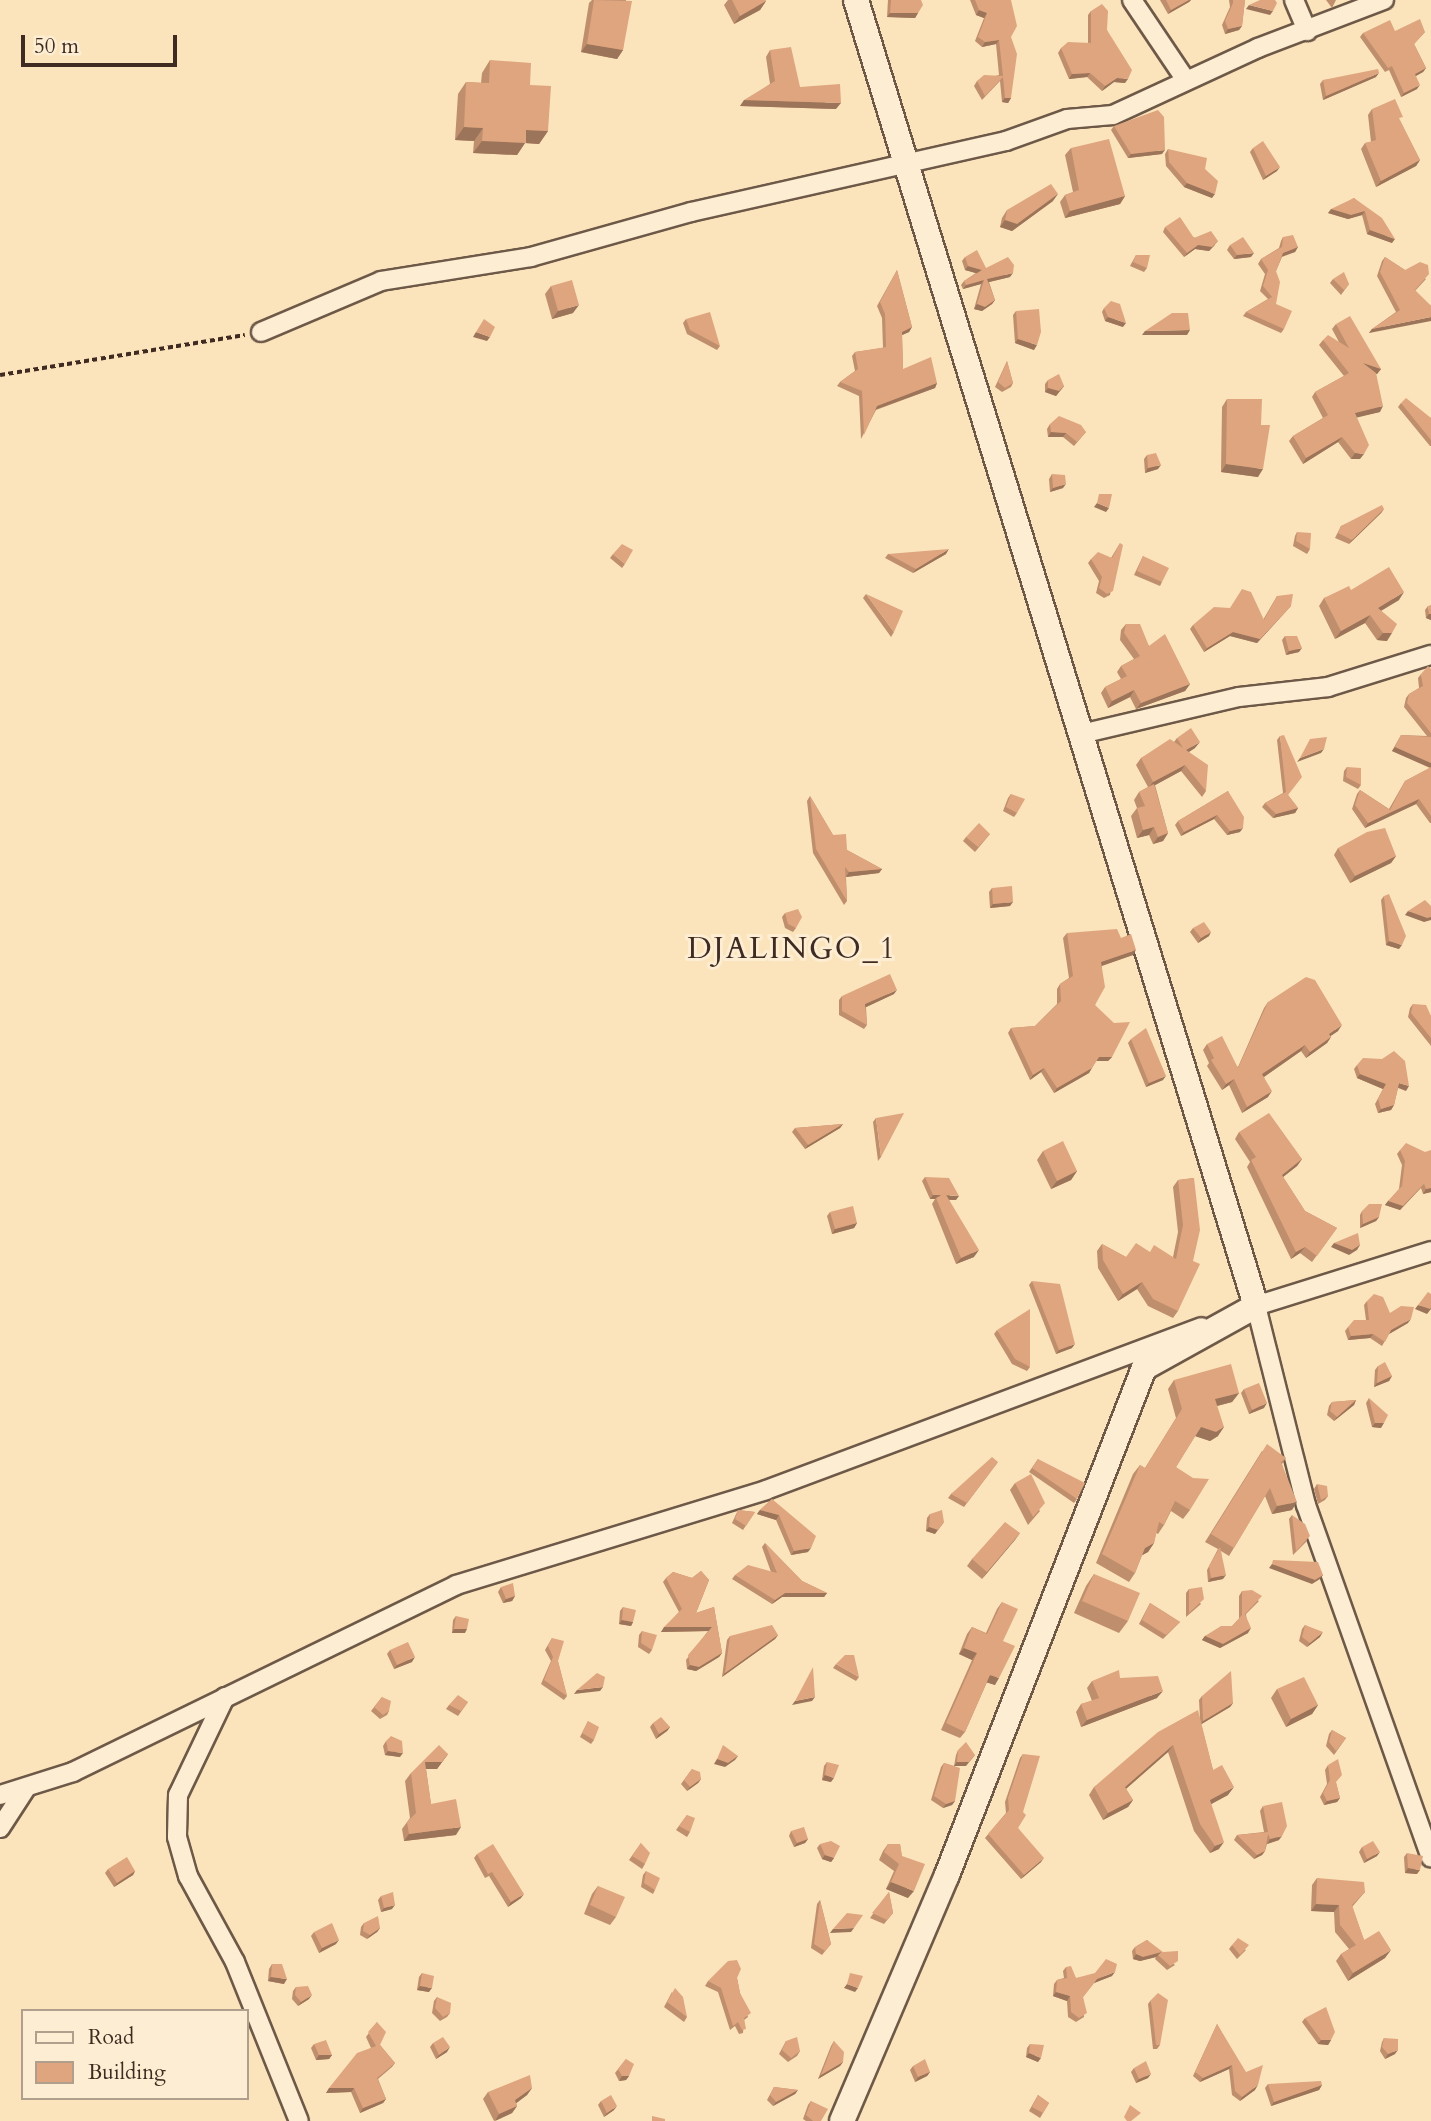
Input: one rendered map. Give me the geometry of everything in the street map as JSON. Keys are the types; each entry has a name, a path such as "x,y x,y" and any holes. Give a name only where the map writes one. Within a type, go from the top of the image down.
{"street":[{"path":"856,0 1255,1306 1306,1505 1431,1858"},
{"path":"1132,0 1185,79"},
{"path":"1294,0 1307,31"},
{"path":"261,332 381,281 531,257 691,212 1006,141 1067,119 1113,115 1185,79 1384,0"},
{"path":"1081,734 1239,697 1328,687 1431,655"},
{"path":"0,1795 84,1767 225,1697 301,1664 456,1585 766,1490 1255,1306 1431,1251"},
{"path":"842,2121 947,1875 1144,1368 1255,1306"},
{"path":"225,1697 178,1795 177,1837 188,1876 235,1962 299,2121"},
{"path":"0,1828 26,1788"}],"path":[{"path":"0,375 261,332"}],"building":[{"path":"594,0 632,1 623,50 587,44"},
{"path":"732,0 765,0 766,1 740,16"},
{"path":"891,0 921,0 923,5 918,13 890,13"},
{"path":"975,0 1011,0 1017,26 1011,37 1017,54 1011,98 1005,98 1003,77 985,96 977,81 984,75 1003,76 999,40 985,42 978,37 987,13 979,10"},
{"path":"1166,0 1189,0 1171,10"},
{"path":"1233,0 1245,0 1242,26 1228,29 1225,21"},
{"path":"1260,0 1275,0 1277,3 1273,11 1249,5"},
{"path":"1102,4 1108,11 1107,30 1132,70 1128,79 1117,78 1105,86 1090,73 1072,74 1061,48 1068,42 1091,43 1091,11"},
{"path":"1420,19 1425,32 1414,44 1426,68 1415,74 1420,85 1404,93 1392,66 1388,68 1363,33 1390,20 1395,31"},
{"path":"791,47 800,87 840,84 841,103 744,100 775,81 770,50"},
{"path":"490,60 531,63 530,85 551,86 548,131 526,130 526,143 482,141 483,128 464,127 466,82 489,83"},
{"path":"1378,69 1379,73 1326,96 1323,80"},
{"path":"1395,99 1403,117 1399,118 1420,160 1381,181 1365,143 1376,140 1372,109"},
{"path":"1158,110 1164,117 1165,150 1131,154 1114,126"},
{"path":"1109,139 1125,196 1070,211 1065,195 1079,190 1071,148"},
{"path":"1263,141 1280,167 1266,176 1253,148"},
{"path":"1168,149 1207,158 1205,169 1218,181 1215,194 1187,183 1169,162"},
{"path":"1051,184 1058,194 1017,224 1005,220 1007,210"},
{"path":"1354,198 1382,218 1395,239 1370,230 1365,211 1351,215 1331,209"},
{"path":"1180,217 1194,238 1211,231 1218,241 1212,247 1198,245 1187,253 1165,227"},
{"path":"1293,235 1298,247 1283,253 1276,271 1280,282 1276,304 1292,311 1284,329 1246,312 1272,297 1263,286 1268,270 1261,259 1282,247 1283,237"},
{"path":"1243,237 1254,253 1237,255 1230,245"},
{"path":"977,250 986,268 1008,257 1014,265 1013,273 987,279 995,300 985,307 977,304 984,280 966,285 964,281 982,270 968,266 965,257"},
{"path":"1136,255 1150,255 1147,268 1133,262"},
{"path":"1385,257 1405,270 1420,262 1428,265 1429,274 1415,290 1431,306 1431,317 1372,329 1400,310 1380,272"},
{"path":"897,270 912,327 902,332 903,369 931,357 937,383 877,406 864,435 862,391 840,382 858,369 855,352 886,347 885,314 880,302"},
{"path":"1344,272 1349,284 1344,290 1333,279"},
{"path":"572,280 579,305 558,311 551,286"},
{"path":"1111,301 1120,304 1126,323 1108,317 1104,308"},
{"path":"1039,309 1041,332 1037,345 1018,339 1016,311"},
{"path":"710,312 720,346 690,330 686,319"},
{"path":"1172,313 1188,313 1190,330 1145,331"},
{"path":"1350,316 1381,369 1363,363 1376,373 1383,406 1355,413 1369,445 1364,454 1355,453 1342,437 1306,458 1293,436 1328,415 1315,392 1349,373 1323,340 1328,335 1349,348 1336,324"},
{"path":"484,319 495,327 490,337 476,332"},
{"path":"1007,361 1013,383 1005,388 998,382"},
{"path":"1059,374 1064,386 1059,391 1048,388 1048,380"},
{"path":"1406,398 1431,418 1431,440 1401,403"},
{"path":"1227,399 1262,399 1261,425 1270,425 1263,469 1226,464"},
{"path":"1059,416 1081,425 1086,432 1077,442 1066,433 1051,432 1050,424"},
{"path":"1156,453 1161,465 1148,468 1147,455"},
{"path":"1052,474 1065,475 1066,484 1053,488"},
{"path":"1099,494 1112,494 1109,508 1097,503"},
{"path":"1382,505 1384,509 1352,540 1338,533 1341,526"},
{"path":"1297,532 1311,533 1310,549 1296,541"},
{"path":"1120,543 1123,545 1113,591 1107,594 1099,588 1102,577 1091,559 1098,552 1112,558"},
{"path":"622,544 633,550 625,564 613,554"},
{"path":"949,549 916,569 888,554"},
{"path":"1143,556 1169,568 1162,582 1137,571"},
{"path":"1389,567 1404,592 1378,608 1397,624 1392,633 1383,633 1370,615 1341,631 1324,598 1349,586 1351,590"},
{"path":"1242,589 1251,592 1264,620 1277,596 1293,594 1291,606 1260,639 1233,632 1207,648 1193,625 1214,607 1230,608"},
{"path":"866,594 903,611 894,632"},
{"path":"1126,624 1140,624 1149,646 1165,634 1190,684 1141,703 1134,690 1112,701 1105,687 1127,676 1121,666 1140,656 1124,633"},
{"path":"1285,636 1297,636 1302,648 1289,651"},
{"path":"1428,666 1431,669 1431,733 1407,703 1409,694 1423,686 1421,674"},
{"path":"1191,728 1200,742 1186,750 1208,765 1206,791 1185,765 1153,782 1141,758 1170,739 1183,748 1177,738"},
{"path":"1284,735 1302,777 1288,795 1298,808 1276,814 1265,803 1286,792 1280,736"},
{"path":"1401,735 1431,737 1431,763 1395,747"},
{"path":"1327,737 1324,749 1300,758 1310,739"},
{"path":"1347,767 1361,768 1361,785 1346,777"},
{"path":"1431,767 1431,816 1419,799 1368,823 1355,805 1360,790 1390,810 1405,781"},
{"path":"1154,784 1168,833 1158,837 1154,827 1143,830 1137,808 1145,806 1139,792"},
{"path":"1228,791 1244,817 1243,828 1230,831 1217,815 1184,832 1178,821"},
{"path":"1011,794 1025,799 1017,813 1006,807"},
{"path":"810,796 833,835 846,834 847,850 882,869 849,872 845,867 847,901 816,849"},
{"path":"979,823 990,834 978,847 966,837"},
{"path":"1385,828 1396,856 1355,876 1338,848 1367,832"},
{"path":"1012,886 1013,902 993,904 992,888"},
{"path":"1389,894 1406,936 1402,945 1389,941 1384,896"},
{"path":"1425,900 1431,906 1431,917 1408,911"},
{"path":"798,909 802,917 796,928 788,924 785,913"},
{"path":"1204,922 1211,932 1201,938 1193,928"},
{"path":"1117,929 1121,938 1131,934 1136,950 1101,962 1105,987 1095,1005 1114,1023 1130,1022 1112,1057 1099,1057 1092,1068 1057,1088 1044,1068 1033,1075 1011,1028 1035,1026 1061,1001 1060,984 1073,976 1067,933"},
{"path":"890,974 897,990 865,1004 867,1025 842,1011 842,996"},
{"path":"1306,977 1315,980 1342,1025 1310,1052 1305,1045 1262,1074 1272,1091 1247,1107 1234,1079 1226,1084 1211,1060 1214,1058 1207,1044 1222,1036 1238,1068 1268,1002"},
{"path":"1413,1004 1426,1005 1431,1016 1431,1038 1411,1013"},
{"path":"1146,1028 1166,1076 1149,1083 1131,1039"},
{"path":"1394,1051 1405,1061 1409,1086 1399,1083 1394,1105 1381,1109 1378,1099 1386,1084 1360,1074 1357,1065 1363,1058 1382,1059"},
{"path":"904,1113 881,1157 876,1118"},
{"path":"1269,1113 1302,1159 1282,1175 1305,1211 1337,1228 1317,1256 1305,1247 1296,1252 1251,1160 1256,1157 1239,1132"},
{"path":"843,1124 808,1145 795,1128"},
{"path":"1063,1141 1077,1171 1057,1181 1043,1151"},
{"path":"1406,1143 1425,1152 1431,1150 1431,1188 1426,1189 1424,1184 1403,1206 1388,1201 1402,1186 1405,1161 1400,1150"},
{"path":"925,1177 949,1178 959,1196 945,1193 933,1195"},
{"path":"1194,1178 1200,1230 1193,1261 1200,1264 1178,1311 1153,1299 1142,1282 1123,1294 1103,1260 1102,1244 1126,1257 1136,1243 1150,1252 1154,1245 1176,1259 1183,1225 1178,1180"},
{"path":"945,1193 979,1250 961,1258 936,1198"},
{"path":"1369,1204 1382,1204 1379,1217 1363,1224 1362,1211"},
{"path":"853,1206 857,1223 835,1229 830,1212"},
{"path":"1358,1233 1360,1245 1352,1250 1334,1243"},
{"path":"1032,1281 1060,1284 1075,1344 1059,1350"},
{"path":"1428,1292 1431,1294 1430,1309 1418,1305"},
{"path":"1374,1294 1383,1297 1390,1313 1401,1306 1414,1307 1411,1319 1391,1330 1385,1342 1373,1334 1351,1336 1348,1327 1354,1320 1369,1320 1367,1301"},
{"path":"1030,1309 1030,1367 1015,1359 997,1330"},
{"path":"1385,1362 1392,1376 1377,1383 1378,1366"},
{"path":"1231,1364 1239,1393 1215,1399 1224,1427 1216,1432 1201,1427 1176,1467 1193,1478 1209,1479 1190,1510 1175,1501 1164,1525 1159,1522 1154,1543 1145,1548 1135,1573 1102,1554 1140,1465 1145,1468 1182,1409 1174,1380"},
{"path":"1259,1383 1267,1403 1252,1410 1244,1389"},
{"path":"1369,1398 1388,1415 1384,1423 1375,1423"},
{"path":"1356,1400 1337,1417 1330,1411 1332,1402"},
{"path":"1267,1444 1286,1458 1281,1462 1297,1502 1277,1506 1270,1488 1234,1548 1211,1534"},
{"path":"992,1457 998,1462 967,1503 951,1494"},
{"path":"1038,1459 1085,1483 1077,1499 1032,1468"},
{"path":"1031,1474 1045,1503 1033,1517 1015,1483"},
{"path":"1317,1484 1327,1486 1328,1496 1321,1500"},
{"path":"772,1499 816,1536 811,1548 794,1551 779,1515 760,1510"},
{"path":"738,1510 755,1512 746,1526 735,1519"},
{"path":"942,1510 944,1522 938,1530 929,1527 930,1514"},
{"path":"1292,1515 1305,1524 1310,1536 1296,1551"},
{"path":"1005,1522 1020,1533 987,1572 972,1559"},
{"path":"765,1543 802,1581 827,1593 785,1593 775,1600 735,1575 748,1565 777,1573"},
{"path":"1220,1547 1226,1575 1211,1578 1209,1566"},
{"path":"1273,1560 1318,1562 1323,1575 1315,1580 1272,1564"},
{"path":"701,1571 709,1580 696,1613 714,1607 722,1653 699,1667 690,1665 688,1655 712,1627 664,1627 682,1609 666,1578 673,1572 692,1578"},
{"path":"1094,1574 1140,1593 1128,1621 1082,1601"},
{"path":"513,1583 515,1596 506,1599 501,1587"},
{"path":"1202,1587 1204,1599 1189,1613 1189,1589"},
{"path":"1252,1590 1262,1596 1245,1614 1251,1628 1223,1644 1205,1636 1221,1626 1232,1626 1242,1615 1242,1591"},
{"path":"1002,1602 1018,1609 1003,1641 1015,1646 999,1678 990,1675 965,1732 946,1723 977,1653 964,1648 972,1627 987,1634"},
{"path":"1150,1603 1180,1622 1166,1635 1142,1620"},
{"path":"623,1607 636,1610 633,1622 622,1620"},
{"path":"456,1616 469,1619 467,1629 454,1629"},
{"path":"772,1625 778,1635 725,1673 730,1636"},
{"path":"1305,1625 1323,1632 1310,1643 1302,1637"},
{"path":"642,1631 657,1635 652,1650 641,1643"},
{"path":"552,1638 564,1641 558,1661 567,1696 544,1680 553,1657 548,1646"},
{"path":"408,1642 415,1657 397,1665 390,1650"},
{"path":"845,1655 854,1655 859,1677 836,1664"},
{"path":"813,1667 815,1697 795,1701"},
{"path":"1119,1670 1120,1678 1158,1676 1163,1691 1087,1720 1081,1704 1099,1698 1092,1681"},
{"path":"1231,1671 1233,1703 1203,1721 1202,1696"},
{"path":"597,1673 605,1677 603,1687 577,1690"},
{"path":"1304,1677 1318,1705 1291,1719 1277,1689"},
{"path":"458,1695 468,1702 461,1711 449,1705"},
{"path":"382,1697 391,1701 389,1711 383,1715 374,1707"},
{"path":"1198,1710 1213,1770 1222,1765 1234,1787 1210,1800 1224,1842 1215,1846 1200,1824 1173,1745 1125,1787 1133,1800 1108,1813 1094,1787 1158,1732"},
{"path":"661,1717 670,1727 659,1734 653,1723"},
{"path":"588,1721 599,1727 594,1740 582,1733"},
{"path":"1332,1730 1346,1738 1336,1751 1329,1742"},
{"path":"391,1736 402,1741 403,1753 388,1751 386,1741"},
{"path":"966,1742 975,1755 969,1762 957,1762 958,1750"},
{"path":"439,1745 448,1754 442,1762 425,1762 431,1804 456,1799 461,1827 409,1834 407,1822 416,1813 411,1773"},
{"path":"723,1745 738,1756 728,1763 717,1759"},
{"path":"1023,1754 1040,1756 1023,1812 1026,1815 1018,1828 1044,1858 1024,1875 988,1834 1009,1810 1008,1798"},
{"path":"1338,1759 1342,1775 1336,1782 1340,1798 1327,1801 1323,1793 1330,1780 1328,1765"},
{"path":"827,1762 839,1765 834,1778 825,1775"},
{"path":"944,1763 960,1768 955,1801 946,1804 934,1796"},
{"path":"692,1769 700,1772 701,1779 690,1787 684,1780"},
{"path":"1282,1802 1287,1826 1282,1836 1270,1839 1268,1834 1265,1851 1257,1855 1237,1835 1268,1832 1263,1806"},
{"path":"687,1815 695,1818 690,1832 679,1826"},
{"path":"804,1827 808,1839 797,1843 791,1831"},
{"path":"831,1841 840,1846 834,1858 825,1855 820,1844"},
{"path":"1373,1841 1380,1852 1367,1859 1362,1847"},
{"path":"641,1843 650,1853 645,1864 632,1856"},
{"path":"493,1844 524,1894 511,1902 492,1872 488,1874 477,1854"},
{"path":"888,1844 900,1844 902,1856 925,1864 914,1891 891,1882 899,1864 884,1852"},
{"path":"1407,1853 1423,1856 1420,1870 1408,1868"},
{"path":"127,1857 135,1871 117,1883 108,1869"},
{"path":"646,1871 660,1878 655,1890 644,1883"},
{"path":"1317,1878 1364,1882 1365,1892 1352,1905 1364,1940 1379,1931 1391,1950 1353,1973 1341,1954 1356,1945 1340,1925 1339,1905 1316,1904"},
{"path":"598,1886 625,1897 616,1917 590,1905"},
{"path":"393,1892 395,1905 384,1908 381,1896"},
{"path":"889,1892 893,1913 887,1920 872,1913"},
{"path":"820,1900 831,1944 825,1951 814,1944"},
{"path":"847,1913 863,1915 854,1928 833,1929"},
{"path":"378,1916 380,1928 370,1935 363,1931 364,1923"},
{"path":"332,1923 339,1940 322,1948 314,1932"},
{"path":"1238,1938 1249,1945 1240,1955 1232,1945"},
{"path":"1147,1940 1163,1952 1178,1951 1178,1961 1170,1966 1158,1955 1162,1952 1143,1957 1136,1954 1135,1947"},
{"path":"1106,1959 1117,1964 1115,1972 1097,1979 1083,1997 1087,2013 1079,2018 1071,2012 1070,1996 1056,1992 1057,1980 1067,1978 1066,1967 1071,1966 1076,1978 1095,1973"},
{"path":"737,1960 741,1969 737,1978 740,1993 751,2013 744,2018 746,2029 742,2030 738,2022 733,2026 721,1988 708,1981 728,1961"},
{"path":"272,1964 282,1964 287,1979 271,1977"},
{"path":"422,1973 434,1976 432,1988 420,1986"},
{"path":"850,1973 863,1976 858,1988 847,1984"},
{"path":"308,1986 312,1995 301,2002 295,1995 296,1987"},
{"path":"675,1988 683,1997 687,2017 667,2002"},
{"path":"1158,1993 1168,2000 1160,2045 1156,2045 1151,2000"},
{"path":"437,1997 451,2003 450,2013 443,2017 435,2008"},
{"path":"1326,2007 1335,2032 1331,2040 1321,2040 1305,2018"},
{"path":"377,2022 386,2032 380,2045 395,2063 377,2078 386,2099 363,2108 354,2088 329,2088 357,2053 376,2046 368,2032"},
{"path":"1217,2024 1246,2072 1263,2065 1258,2085 1242,2097 1235,2091 1232,2065 1203,2078 1195,2072"},
{"path":"443,2037 450,2047 439,2055 433,2043"},
{"path":"797,2037 800,2051 791,2058 782,2050 786,2041"},
{"path":"1384,2038 1398,2039 1398,2050 1388,2054 1382,2047"},
{"path":"326,2040 332,2055 319,2055 314,2044"},
{"path":"834,2041 844,2052 843,2062 821,2075"},
{"path":"1030,2044 1044,2045 1041,2058 1029,2053"},
{"path":"626,2059 634,2064 629,2076 622,2076 618,2069"},
{"path":"925,2059 930,2072 918,2077 913,2066"},
{"path":"1146,2061 1151,2074 1139,2079 1134,2068"},
{"path":"530,2075 532,2088 515,2100 517,2106 499,2114 488,2092"},
{"path":"1321,2081 1322,2085 1274,2102 1268,2084"},
{"path":"774,2087 798,2090 776,2102 770,2095"},
{"path":"611,2095 617,2106 607,2113 601,2101"},
{"path":"1038,2095 1049,2103 1043,2113 1032,2107"},
{"path":"811,2101 828,2109 821,2121 813,2121 806,2115"},
{"path":"1130,2105 1141,2113 1127,2121 1124,2117"},
{"path":"652,2116 665,2119 665,2121 652,2121"}],"district":[{"name":"DJALINGO_1","path":"792,949"}]}
